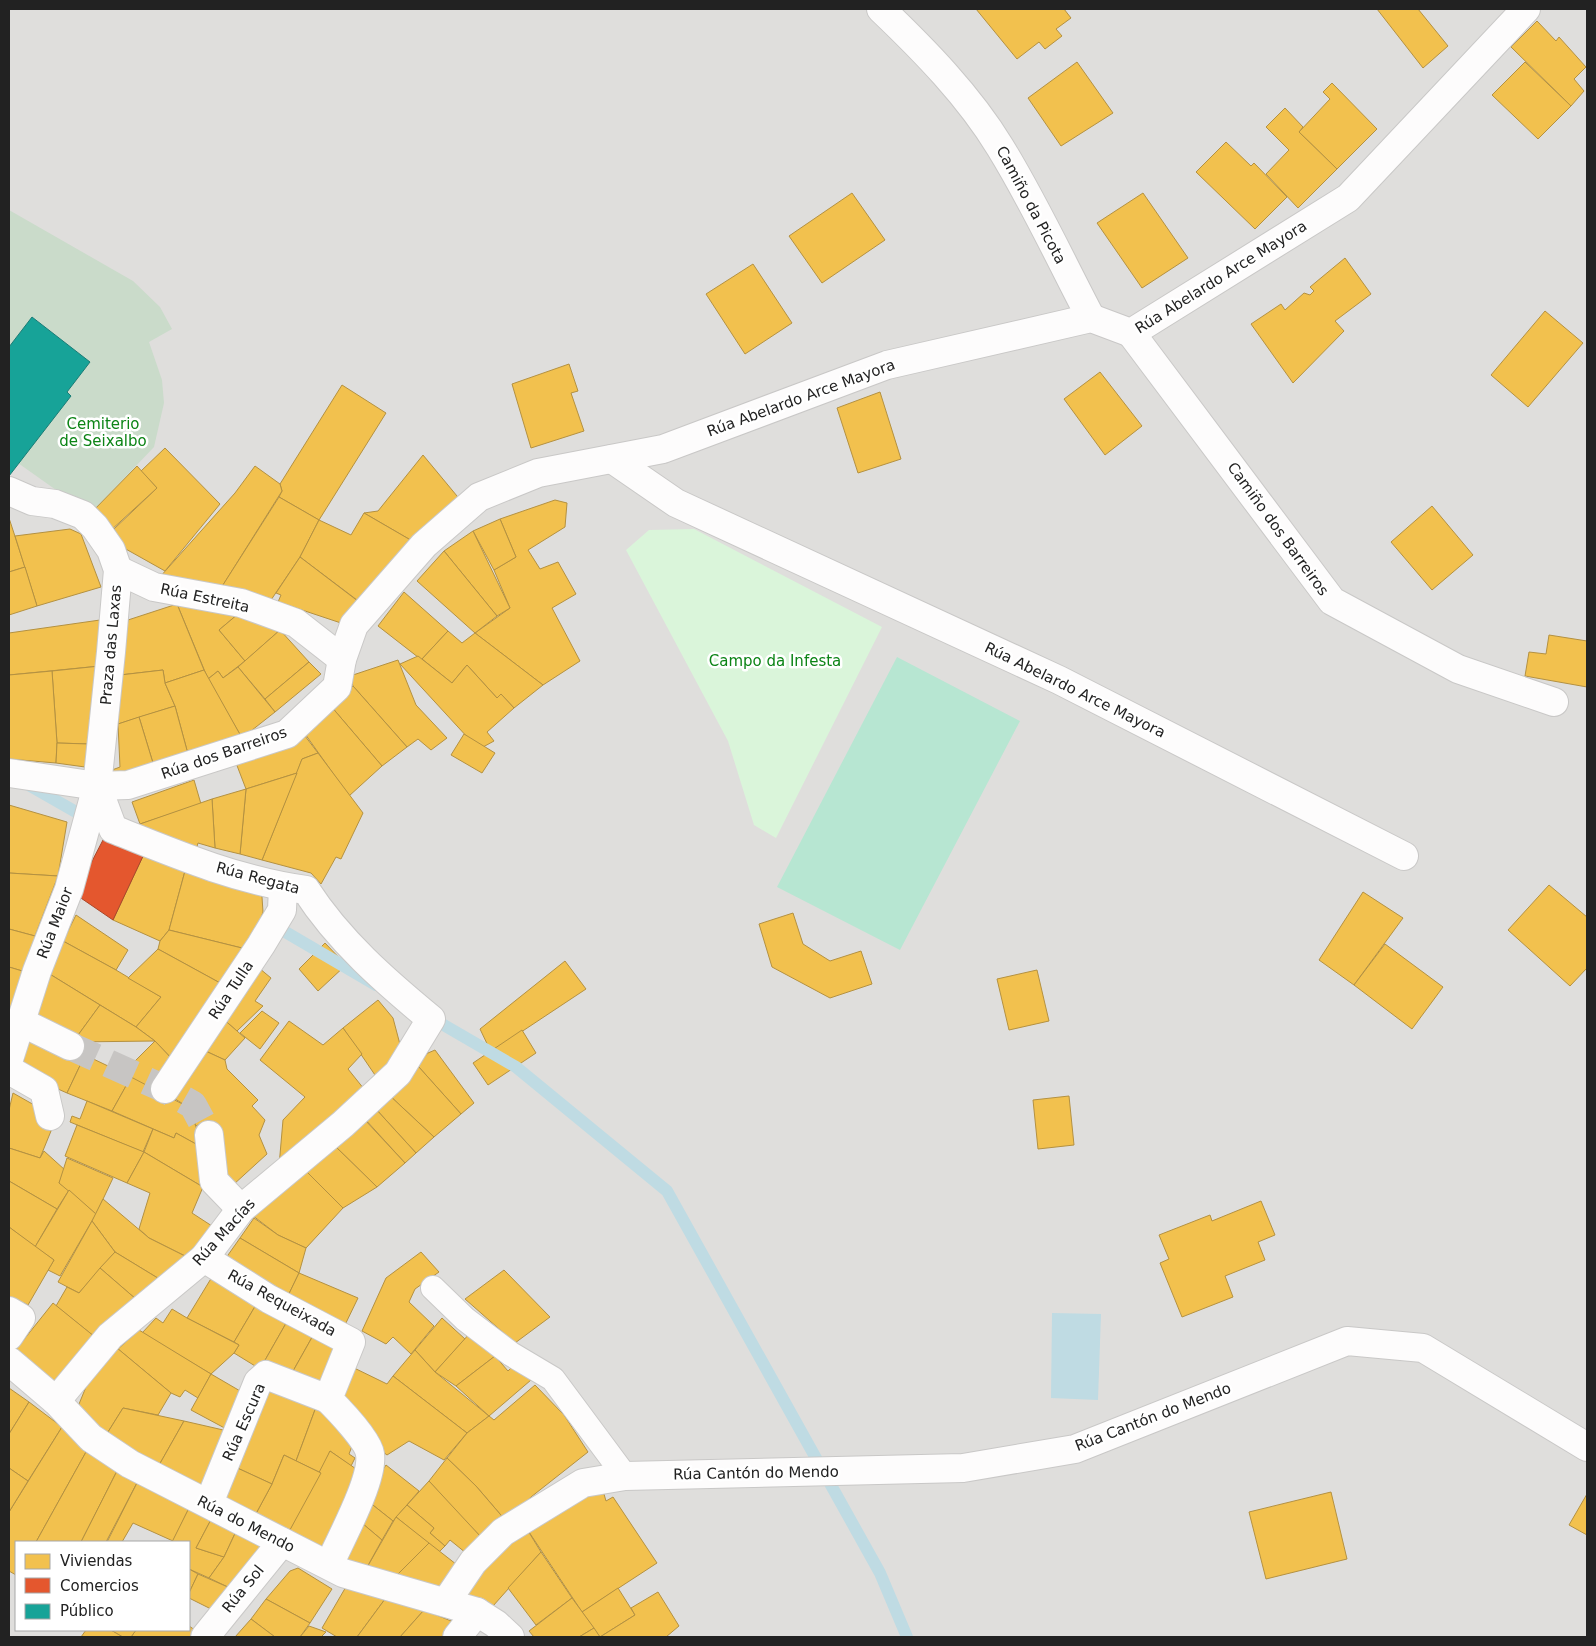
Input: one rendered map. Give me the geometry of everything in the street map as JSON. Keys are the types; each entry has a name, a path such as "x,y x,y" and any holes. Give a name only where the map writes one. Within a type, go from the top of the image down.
{"street":[{"name":"Camiño da Picota","path":"881,9 968,102 999,145 1028,195 1091,318"},
{"name":"Rúa Abelardo Arce Mayora","path":"342,659 354,624 424,545 479,497 538,473 663,450 887,365 1091,318 1131,333 1348,198 1526,9"},
{"name":"Camiño dos Barreiros","path":"1131,333 1332,601 1458,669 1554,702"},
{"name":"Rúa Abelardo Arce Mayora","path":"612,459 676,503 1059,680 1404,856"},
{"name":"Praza das Laxas","path":"9,491 32,501 55,504 83,515 95,527 111,550 118,570 97,786"},
{"name":"Rúa Estreita","path":"118,570 154,587 241,603 296,623 342,659"},
{"name":"Rúa dos Barreiros","path":"9,772 97,786 128,785 287,734 337,687 342,659"},
{"name":"Rúa Regata","path":"97,786 113,829 192,860 283,887 306,890 335,929 374,970 431,1019"},
{"name":"Rúa Maior","path":"9,1059 19,1021 69,889 97,786"},
{"name":"Rúa Tulla","path":"164,1089 282,910 283,887"},
{"name":"Rúa Macías","path":"56,1401 110,1336 204,1258 241,1209 343,1124 398,1073 431,1019"},
{"path":"19,1021 70,1046"},
{"path":"9,1070 44,1090 50,1116"},
{"path":"209,1135 214,1181 241,1209"},
{"name":"Rúa Requeixada","path":"204,1258 269,1299 351,1342 328,1399"},
{"path":"9,1311 21,1318 9,1336"},
{"name":"Rúa Cantón do Mendo","path":"446,1602 473,1562 503,1532 583,1482 625,1476 963,1468 1075,1449 1347,1341 1423,1348 1587,1447"},
{"name":"Rúa do Mendo","path":"9,1361 56,1401 91,1438 108,1452 343,1573 478,1612 496,1624 510,1637"},
{"name":"Rúa Escura","path":"210,1504 258,1382 266,1375 328,1399"},
{"path":"328,1399 347,1417 370,1452 369,1472 329,1565"},
{"name":"Rúa Sol","path":"205,1637 282,1542"},
{"path":"456,1637 478,1612"}],"lane":[{"path":"433,1288 466,1319 511,1354 553,1379 625,1476"}],"shaded area":[{"path":"9,9 1587,9 1587,1637 9,1637"}],"green space":[{"name":"Cemiterio de Seixalbo","path":"9,210 133,281 160,307 172,329 149,342 162,380 164,403 154,447 90,514 18,463 71,396 67,392 90,362 33,317 9,347"},
{"name":"Campo da Infesta","path":"694,529 882,627 776,838 754,825 728,741 626,550 649,530"},
{"path":"897,657 1020,721 900,950 777,887"}],"water":[{"path":"1052,1313 1101,1314 1098,1400 1051,1398"}],"building: Viviendas":[{"path":"976,9 1064,9 1071,18 1056,29 1062,36 1045,49 1039,42 1017,59"},
{"path":"1377,9 1418,9 1448,46 1423,68"},
{"path":"1537,21 1556,41 1559,37 1586,67 1574,79 1584,91 1571,106 1511,47"},
{"path":"1077,62 1113,113 1061,146 1028,98"},
{"path":"1525,62 1571,106 1538,139 1492,95"},
{"path":"1332,83 1377,129 1337,169 1299,132 1330,99 1323,92"},
{"path":"1285,108 1303,127 1299,132 1337,169 1298,208 1266,174 1289,150 1266,127"},
{"path":"1226,142 1251,166 1254,163 1287,197 1255,229 1196,172"},
{"path":"852,193 885,240 822,283 789,236"},
{"path":"1143,193 1188,258 1142,288 1097,223"},
{"path":"1345,258 1371,294 1335,321 1344,331 1293,383 1251,324 1281,304 1285,310 1304,293 1310,295 1314,291 1310,287"},
{"path":"753,264 792,323 745,354 706,294"},
{"path":"1545,311 1583,343 1528,407 1491,375"},
{"path":"569,364 578,391 571,393 584,431 531,448 512,384"},
{"path":"1100,372 1142,426 1105,455 1064,399"},
{"path":"342,385 386,413 319,520 279,497 282,491 280,484"},
{"path":"880,392 901,459 858,473 837,408"},
{"path":"165,448 220,504 165,571 124,548 114,529 157,488 141,471"},
{"path":"423,455 462,502 414,542 364,513 378,511"},
{"path":"137,466 157,488 109,532 90,514"},
{"path":"255,466 280,484 282,491 218,593 159,578 235,493"},
{"path":"279,497 319,520 300,557 271,600 221,588"},
{"path":"555,500 567,503 565,527 528,550 540,569 558,562 576,594 552,608 580,661 543,685 475,633 510,608 494,570 516,557 500,519"},
{"path":"1432,506 1473,555 1432,590 1391,542"},
{"path":"364,513 414,542 361,603 300,557 319,520 351,535"},
{"path":"9,518 25,567 9,572"},
{"path":"500,519 516,557 494,570 473,531"},
{"path":"70,529 81,534 101,587 37,606 15,536"},
{"path":"473,531 510,608 497,616 444,551"},
{"path":"444,551 497,616 475,633 417,581"},
{"path":"300,557 363,605 347,625 278,602 281,595 276,593"},
{"path":"25,567 37,606 9,615 9,572"},
{"path":"404,592 448,631 422,659 423,661 378,626"},
{"path":"177,604 238,614 219,630 245,661 223,678 218,671 208,679"},
{"path":"177,604 204,670 165,683 163,670 120,675 128,620"},
{"path":"238,614 280,630 245,661 219,630"},
{"path":"100,620 100,666 9,675 9,633"},
{"path":"280,630 309,662 265,699 238,667"},
{"path":"448,631 462,643 475,633 543,685 514,708 501,694 497,698 467,665 452,683 422,659"},
{"path":"1549,635 1587,641 1587,687 1525,676 1529,652 1546,654"},
{"path":"418,656 452,683 467,665 497,698 501,694 514,708 487,732 494,741 483,747 469,739 400,664"},
{"path":"398,660 416,705 447,738 431,750 418,739 407,747 353,686 350,676"},
{"path":"309,662 321,674 275,712 265,699"},
{"path":"100,666 89,744 57,743 52,671"},
{"path":"238,667 275,712 242,738 208,679 218,671 223,678"},
{"path":"163,670 165,683 175,706 118,724 120,675"},
{"path":"204,670 242,738 188,754 175,706 165,683"},
{"path":"52,671 57,743 56,763 9,759 9,675"},
{"path":"353,686 407,747 382,766 330,705"},
{"path":"330,705 382,766 349,796 303,731"},
{"path":"175,706 188,754 153,763 139,717"},
{"path":"139,717 153,763 115,778 112,770 120,767 118,724"},
{"path":"464,734 495,753 482,773 451,755"},
{"path":"305,736 318,753 302,759 297,773 246,789 236,763"},
{"path":"57,743 89,744 85,767 56,763"},
{"path":"318,753 363,813 341,859 336,857 321,884 311,873 262,860 302,759"},
{"path":"297,773 262,860 240,854 246,789"},
{"path":"194,780 201,804 140,824 132,802"},
{"path":"246,789 240,854 215,848 212,799"},
{"path":"212,799 215,848 198,843 196,850 144,831 140,824"},
{"path":"9,805 67,822 58,876 9,873"},
{"path":"144,854 185,871 169,930 160,941 113,920"},
{"path":"185,871 257,891 262,897 263,912 250,950 169,930"},
{"path":"9,873 58,876 35,936 9,929"},
{"path":"1549,885 1587,917 1587,968 1570,986 1508,930"},
{"path":"1363,892 1403,918 1354,985 1319,960"},
{"path":"793,913 803,944 830,961 861,951 872,984 830,998 772,967 759,924"},
{"path":"76,915 128,950 116,970 63,941"},
{"path":"9,929 35,936 29,973 9,967"},
{"path":"169,930 250,950 222,984 158,949 160,941"},
{"path":"63,941 161,997 136,1027 48,973"},
{"path":"325,943 346,965 318,991 299,969"},
{"path":"1385,944 1443,987 1412,1029 1354,985"},
{"path":"158,949 222,984 173,1060 155,1041 136,1027 161,997 128,978"},
{"path":"565,961 586,989 491,1052 480,1029"},
{"path":"9,967 29,973 9,1016"},
{"path":"259,968 271,978 255,1001 263,1006 237,1031 221,1017"},
{"path":"1037,970 1049,1021 1009,1030 997,979"},
{"path":"48,973 100,1005 73,1042 31,1015"},
{"path":"378,1000 393,1018 402,1052 375,1075 343,1028"},
{"path":"100,1005 136,1027 155,1041 73,1042"},
{"path":"262,1011 279,1023 260,1049 240,1033"},
{"path":"221,1017 245,1038 225,1060 199,1048"},
{"path":"289,1021 323,1045 343,1028 362,1054 348,1069 364,1089 279,1166 283,1120 305,1097 260,1060"},
{"path":"522,1030 536,1053 488,1085 473,1063"},
{"path":"27,1034 85,1055 67,1093 22,1073"},
{"path":"155,1041 173,1060 151,1090 122,1074"},
{"path":"199,1048 225,1060 227,1069 258,1100 252,1106 265,1120 259,1135 267,1154 233,1185 224,1174 202,1123 196,1126 188,1107 172,1097"},
{"path":"435,1050 474,1103 461,1114 417,1065 428,1053"},
{"path":"85,1055 131,1077 112,1111 67,1093"},
{"path":"418,1066 461,1114 434,1137 388,1094"},
{"path":"131,1077 188,1107 205,1149 176,1133 174,1138 112,1111"},
{"path":"13,1093 43,1110 51,1131 40,1158 9,1148 9,1110"},
{"path":"388,1094 434,1137 416,1153 375,1108"},
{"path":"1069,1096 1074,1145 1038,1149 1033,1100"},
{"path":"87,1101 153,1129 143,1152 70,1122 72,1116 80,1119"},
{"path":"375,1108 416,1153 405,1163 364,1118"},
{"path":"365,1120 405,1163 377,1187 336,1147"},
{"path":"77,1125 144,1152 127,1183 65,1156"},
{"path":"153,1129 174,1138 176,1133 205,1149 203,1187 144,1152"},
{"path":"336,1147 377,1187 343,1208 305,1170"},
{"path":"9,1148 40,1158 44,1151 65,1170 59,1183 69,1190 57,1209 9,1181"},
{"path":"144,1152 203,1187 192,1213 212,1226 187,1257 149,1238 139,1229 150,1193 127,1183"},
{"path":"67,1158 113,1178 96,1214 59,1183"},
{"path":"305,1170 343,1208 306,1248 278,1235 248,1212"},
{"path":"9,1181 57,1209 35,1247 9,1227"},
{"path":"69,1190 96,1214 60,1276 48,1270 54,1260 35,1247"},
{"path":"103,1199 149,1238 187,1257 161,1280 115,1252 92,1221"},
{"path":"1261,1201 1275,1235 1258,1242 1265,1260 1225,1276 1233,1297 1182,1317 1160,1263 1169,1259 1159,1235 1210,1215 1212,1221"},
{"path":"254,1218 278,1235 306,1248 299,1273 240,1238"},
{"path":"92,1221 115,1252 79,1293 58,1282"},
{"path":"9,1227 54,1260 28,1305 24,1303 20,1313 9,1308"},
{"path":"240,1238 299,1273 285,1302 221,1265"},
{"path":"115,1252 161,1280 137,1300 100,1268"},
{"path":"421,1252 439,1272 415,1289 409,1302 434,1326 411,1354 393,1337 386,1344 362,1331 386,1278"},
{"path":"100,1268 137,1300 95,1337 56,1306 67,1287 79,1293"},
{"path":"504,1270 550,1317 515,1343 465,1299"},
{"path":"215,1272 260,1298 234,1342 187,1318"},
{"path":"299,1273 358,1298 343,1329 285,1302"},
{"path":"260,1298 289,1318 260,1369 234,1353 239,1345 234,1342"},
{"path":"53,1303 95,1337 57,1384 14,1352"},
{"path":"172,1309 239,1345 234,1353 211,1374 142,1333 156,1318 163,1323"},
{"path":"289,1318 315,1332 288,1380 260,1369"},
{"path":"442,1318 465,1339 435,1372 415,1350"},
{"path":"139,1330 211,1374 198,1398 185,1390 180,1397 171,1393 118,1349"},
{"path":"315,1332 344,1349 323,1397 288,1380"},
{"path":"470,1333 495,1356 456,1386 435,1372"},
{"path":"111,1343 171,1393 158,1415 123,1408 103,1440 86,1420 79,1404 93,1370"},
{"path":"415,1350 435,1372 489,1416 467,1433 393,1376"},
{"path":"495,1356 508,1371 515,1364 531,1380 489,1416 456,1386"},
{"path":"348,1365 387,1384 393,1376 467,1433 444,1460 409,1441 387,1455 360,1435 340,1386"},
{"path":"211,1374 247,1395 232,1432 191,1410"},
{"path":"535,1385 564,1415 588,1452 531,1497 506,1521 476,1486 447,1458 467,1433 489,1416 494,1420"},
{"path":"266,1387 319,1399 296,1461 284,1455 272,1484 233,1466"},
{"path":"9,1388 29,1402 9,1434"},
{"path":"319,1399 356,1436 349,1454 355,1458 351,1466 330,1451 321,1473 296,1461"},
{"path":"29,1402 62,1427 28,1481 9,1468 9,1434"},
{"path":"123,1408 184,1421 158,1467 103,1440"},
{"path":"184,1421 232,1432 205,1494 158,1467"},
{"path":"62,1427 86,1452 37,1541 15,1541 15,1574 9,1571 9,1512"},
{"path":"330,1451 362,1473 324,1558 285,1539"},
{"path":"86,1452 118,1469 82,1541 37,1541"},
{"path":"284,1455 321,1473 285,1539 252,1521 272,1484"},
{"path":"447,1458 476,1486 506,1521 481,1537 453,1508 429,1481"},
{"path":"386,1465 419,1491 393,1521 364,1498"},
{"path":"233,1466 272,1484 252,1521 217,1502"},
{"path":"9,1468 28,1481 9,1512"},
{"path":"118,1469 140,1477 107,1541 82,1541"},
{"path":"140,1477 192,1502 173,1541 133,1523 123,1541 108,1541"},
{"path":"429,1481 481,1537 466,1553 450,1540 445,1546 430,1533 434,1528 407,1505"},
{"path":"593,1492 604,1494 606,1501 613,1497 657,1563 582,1612 525,1526"},
{"path":"1331,1492 1347,1559 1266,1579 1249,1512"},
{"path":"1587,1494 1587,1535 1569,1525"},
{"path":"364,1498 393,1521 382,1540 356,1518"},
{"path":"192,1502 215,1512 196,1548 224,1557 209,1578 190,1569 190,1541 172,1541"},
{"path":"407,1505 434,1528 430,1533 445,1546 439,1552 396,1517"},
{"path":"215,1512 239,1525 224,1557 196,1548"},
{"path":"396,1517 429,1543 396,1576 366,1569"},
{"path":"356,1518 382,1540 366,1569 336,1560"},
{"path":"239,1525 271,1542 230,1588 209,1578 224,1557"},
{"path":"525,1526 541,1552 493,1606 461,1592"},
{"path":"429,1543 461,1568 438,1596 396,1576"},
{"path":"541,1552 572,1598 536,1625 508,1588"},
{"path":"298,1568 332,1589 310,1623 266,1599 290,1571"},
{"path":"190,1570 198,1574 190,1591"},
{"path":"198,1574 230,1588 213,1610 190,1598 190,1591"},
{"path":"347,1585 388,1595 357,1637 337,1637 322,1628"},
{"path":"618,1588 635,1615 600,1637 582,1612"},
{"path":"658,1592 679,1626 666,1637 600,1637 635,1615 631,1608"},
{"path":"388,1595 424,1610 400,1637 357,1637"},
{"path":"572,1598 594,1628 579,1637 534,1637 529,1631"},
{"path":"266,1599 310,1623 300,1637 275,1637 251,1619"},
{"path":"424,1610 461,1625 450,1637 400,1637"},
{"path":"251,1619 275,1637 235,1637"},
{"path":"309,1626 326,1632 321,1637 300,1637"},
{"path":"190,1627 195,1630 191,1637 131,1637 135,1631 190,1631"},
{"path":"594,1628 600,1637 579,1637"},
{"path":"85,1631 113,1631 123,1637 81,1637"},
{"path":"113,1631 135,1631 131,1637 123,1637"}],"building: Comercios":[{"path":"103,840 144,854 113,920 75,894"}],"building: Público":[{"path":"32,317 90,362 67,392 71,396 9,476 9,347"}],"waterway":[{"path":"27,784 90,820"},
{"path":"270,923 376,985"},
{"path":"430,1017 516,1067 667,1191 880,1573 907,1637"}],"tunnel":[{"path":"70,1046 165,1089 193,1105 209,1135"}]}
